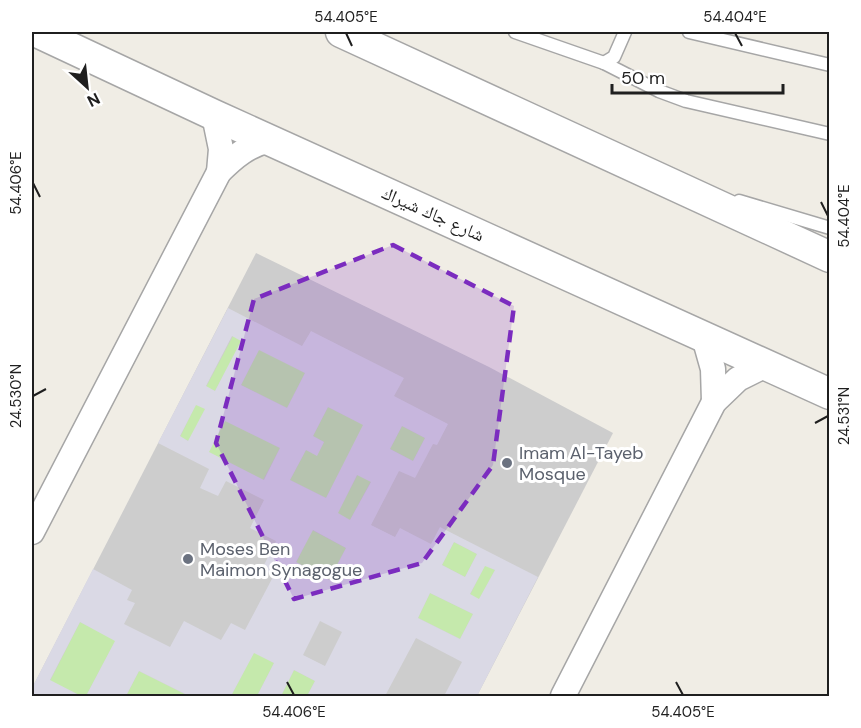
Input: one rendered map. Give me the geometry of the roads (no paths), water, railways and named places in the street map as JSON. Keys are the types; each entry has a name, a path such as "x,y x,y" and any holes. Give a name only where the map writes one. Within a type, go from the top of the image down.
{"street":[{"name":"شارع جاك شيراك","path":"38,32 214,115 830,394"},
{"path":"341,32 830,256"},
{"path":"214,115 221,149 219,172"},
{"path":"32,532 219,172 243,151 256,143 270,140"},
{"path":"704,337 713,369 714,402"},
{"path":"563,696 714,402 738,379 766,365"}],"lane":[{"path":"515,32 604,63 659,92 686,101 830,134"},
{"path":"604,63 614,57 626,32"},
{"path":"689,32 830,65"},
{"path":"691,192 771,210 830,228"}],"place":[{"name":"Imam Al-Tayeb Mosque","path":"507,463"},
{"name":"Moses Ben Maimon Synagogue","path":"188,559"}]}
